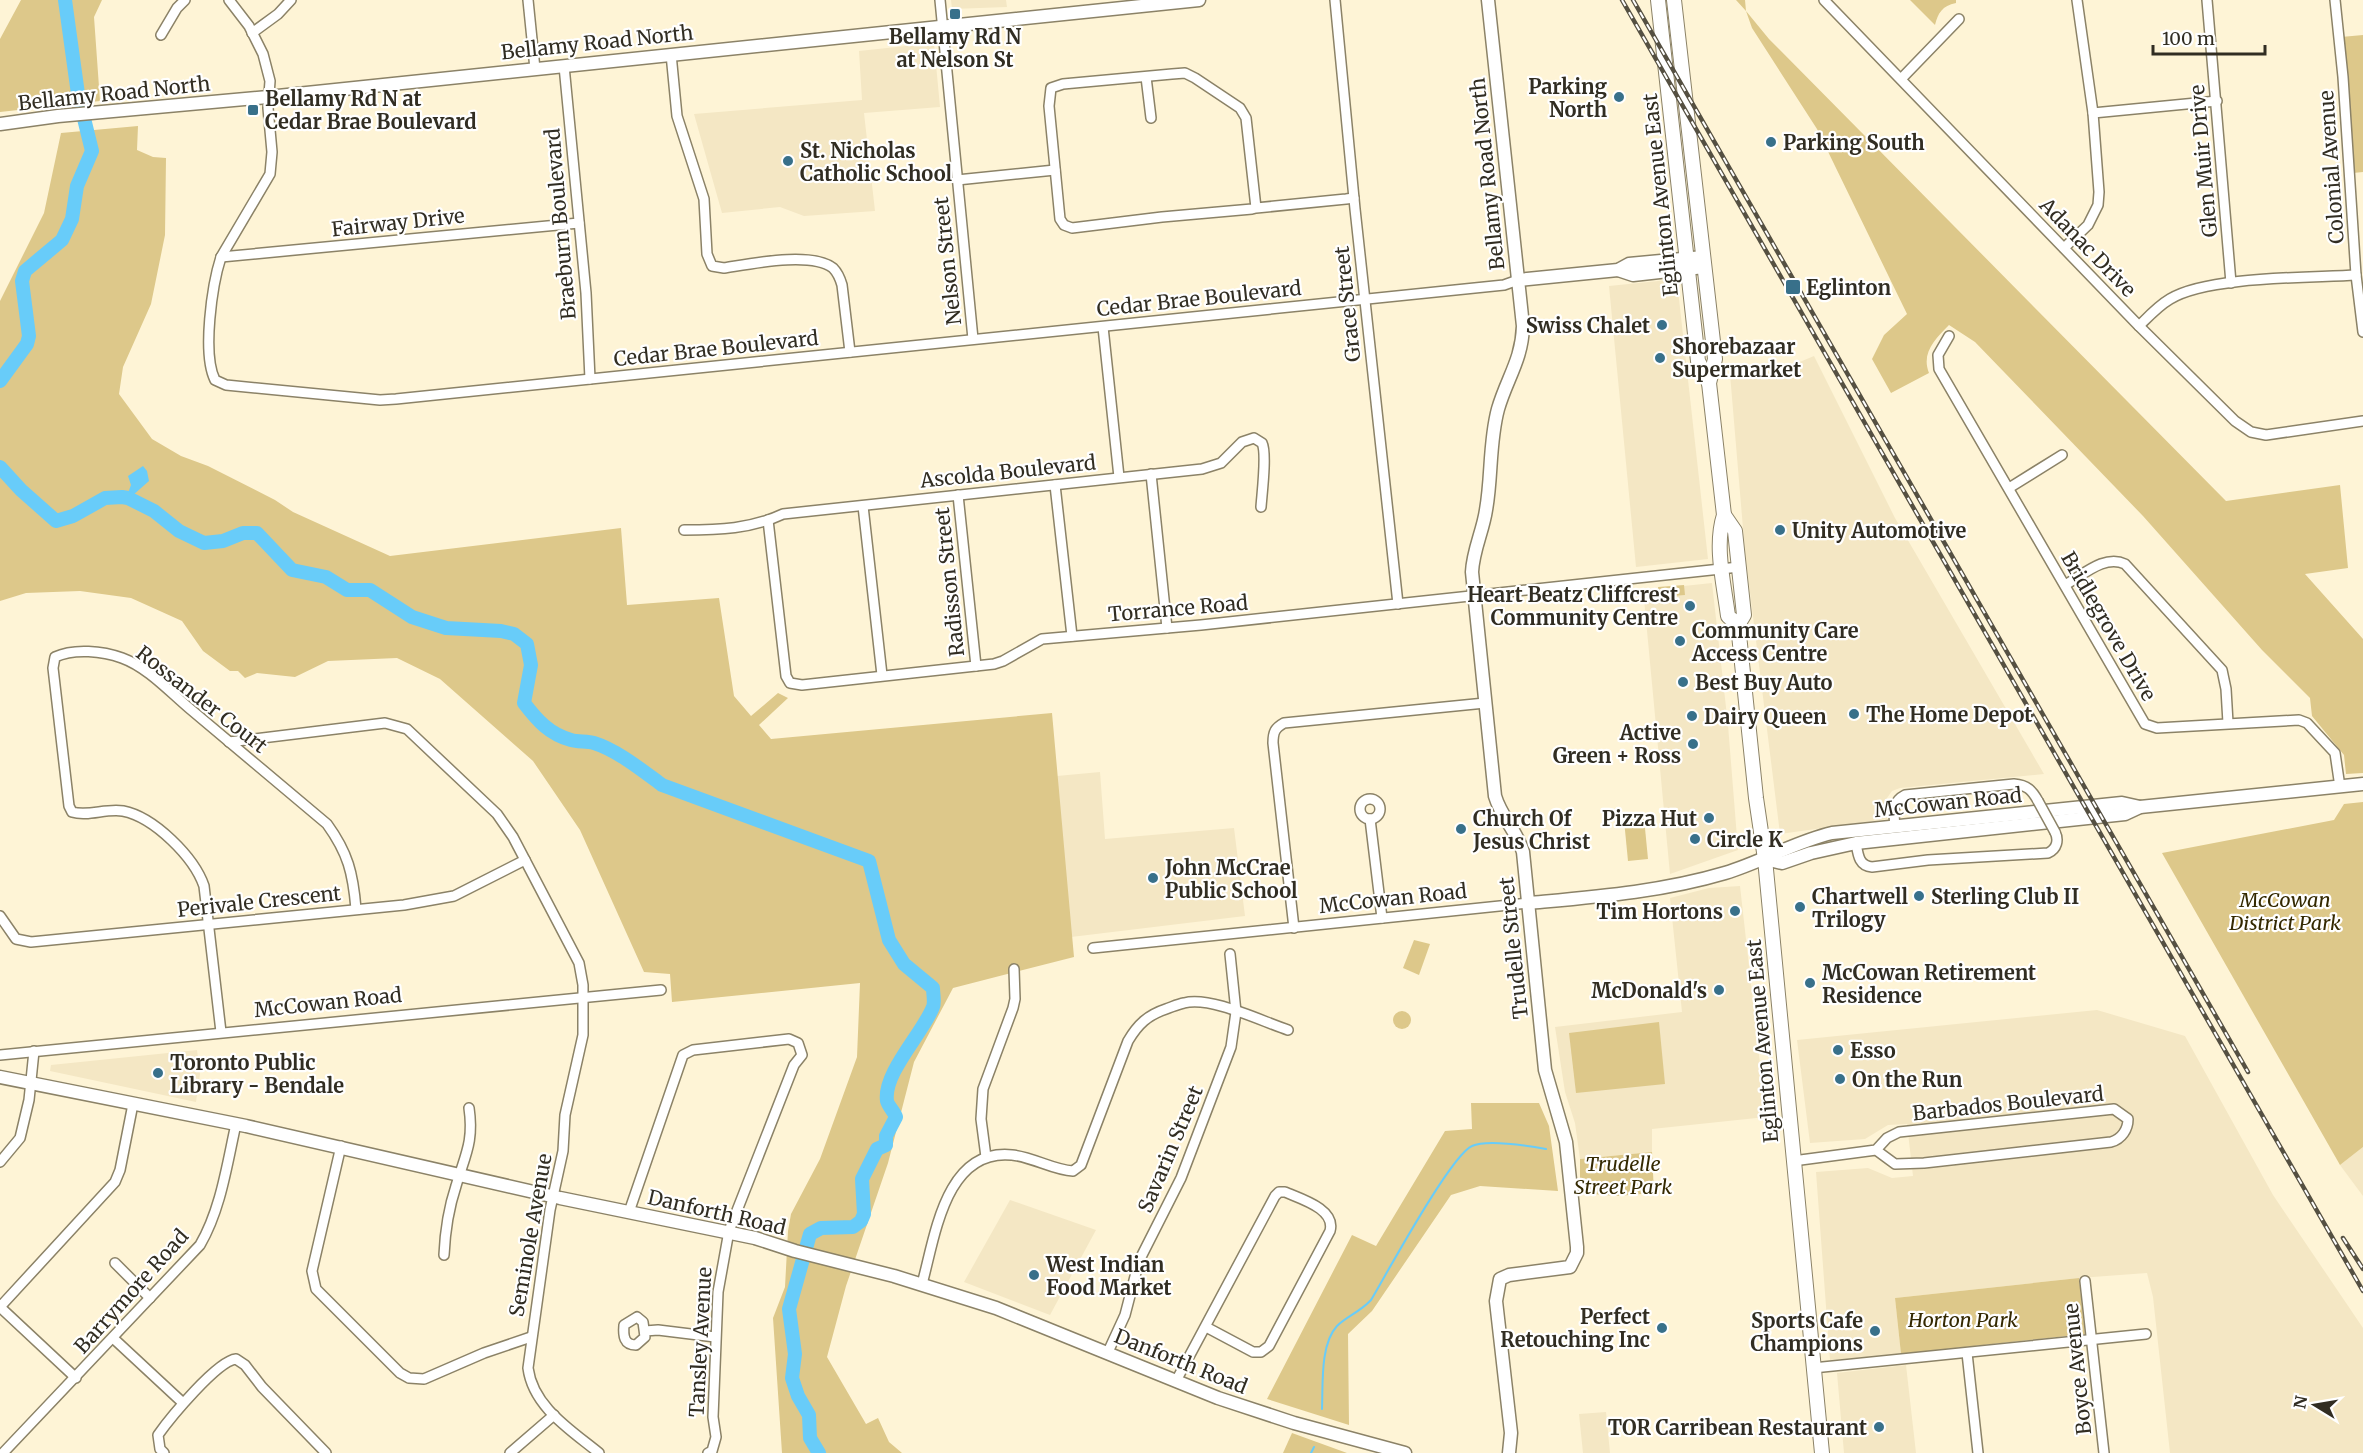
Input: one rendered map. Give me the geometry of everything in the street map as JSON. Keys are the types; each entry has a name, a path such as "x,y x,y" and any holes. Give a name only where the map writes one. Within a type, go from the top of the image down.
{"main road":[{"name":"Eglinton Avenue East","path":"1658,0 1698,361 1709,384 1724,515 1719,531 1728,616 1738,625"},
{"name":"Eglinton Avenue East","path":"1674,0 1715,359 1709,384"},
{"name":"Eglinton Avenue East","path":"1724,515 1735,531 1739,567 1744,615 1738,625 1765,859 1822,1453"}],"street":[{"path":"161,35 177,8 185,0"},
{"name":"Cedar Brae Boulevard","path":"229,0 252,33 263,54 270,81 268,97 272,152 270,174 221,257 217,270 209,339 209,360 212,375 221,384 380,400 1504,285 1518,280"},
{"path":"252,33 278,15 291,0"},
{"path":"528,0 535,69"},
{"name":"Nelson Street","path":"940,0 973,339"},
{"name":"Bellamy Road North","path":"0,124 58,116 268,97 1199,0"},
{"name":"Grace Street","path":"1335,0 1398,604"},
{"name":"Bellamy Road North","path":"1488,0 1518,280 1618,270 1629,264 1704,262"},
{"name":"Adanac Drive","path":"1824,0 2139,326 2235,421 2251,432 2266,435 2363,421"},
{"path":"2064,248 2088,225 2098,205 2093,113 2077,0"},
{"name":"Glen Muir Drive","path":"2207,0 2231,283"},
{"name":"Colonial Avenue","path":"2334,0 2343,77 2356,275 2363,333"},
{"path":"1901,79 1959,19"},
{"path":"670,54 677,116 704,199 707,254 712,266 724,268 803,260 822,263 832,268 838,274 842,285 850,352"},
{"name":"Braeburn Boulevard","path":"564,66 586,293 590,379"},
{"path":"1256,208 1246,118 1240,108 1185,73 1063,84 1051,88 1049,105 1060,219 1064,225 1072,228 1354,198"},
{"path":"1146,77 1151,118"},
{"path":"2093,113 2217,101"},
{"path":"957,180 1055,170"},
{"name":"Fairway Drive","path":"221,257 579,223"},
{"path":"2139,326 2152,312 2180,294 2199,288 2231,283 2356,275"},
{"name":"Trudelle Street","path":"1509,1453 1511,1433 1496,1301 1500,1279 1509,1275 1570,1267 1577,1253 1566,1142 1545,1070 1529,903 1521,846 1502,813 1496,796 1472,561 1486,511 1493,432 1498,409 1519,358 1522,344 1523,326 1518,280"},
{"path":"1103,327 1119,477"},
{"name":"Bridlegrove Drive","path":"1949,336 1938,355 1939,369 2145,724 2157,728 2292,720 2307,723 2335,753 2340,787"},
{"name":"Ascolda Boulevard","path":"684,530 735,529 783,514 1214,466 1229,457 1242,442 1254,438 1262,443 1265,451 1261,507"},
{"path":"2009,488 2062,455"},
{"path":"1151,474 1167,628"},
{"path":"1055,485 1072,636"},
{"name":"Radisson Street","path":"958,495 976,666"},
{"path":"863,506 882,675"},
{"name":"Torrance Road","path":"768,520 786,676 790,683 802,685 1003,661 1042,639 1167,628 1739,567"},
{"path":"2065,585 2105,562 2114,560 2126,564 2222,670 2229,723"},
{"name":"Rossander Court","path":"221,1032 204,886 196,866 147,821 123,811 78,814 72,812 69,806 53,668 54,657 84,652 104,653 124,659 141,668 327,824 339,840 352,872 356,909"},
{"path":"1294,928 1273,734 1276,727 1284,723 1485,703"},
{"name":"Seminole Avenue","path":"229,742 385,723 401,726 497,814 513,837 579,963 583,997 583,1035 565,1115 563,1151 552,1196 528,1368 529,1379 540,1400 554,1415 599,1453"},
{"path":"1856,843 1861,863 1866,867 1872,867 1928,860 2048,853 2057,843 2055,832 2031,790 2014,784 1905,795 1894,806 1895,827"},
{"name":"McCowan Road","path":"1094,948 1641,892 1725,873 1765,859 1788,846 1832,833 2122,803 2140,807 2363,784"},
{"name":"McCowan Road","path":"1765,859 1782,863 1856,843 2125,814 2140,807"},
{"path":"1370,819 1382,918"},
{"name":"Perivale Crescent","path":"0,916 16,939 31,942 404,905 454,896 525,860"},
{"name":"Savarin Street","path":"1108,1352 1125,1315 1139,1261 1181,1178 1225,1066 1235,1029 1236,1012 1230,954"},
{"path":"986,1157 980,1104 983,1089 1013,1008 1014,969"},
{"name":"McCowan Road","path":"0,1055 661,990"},
{"path":"922,1284 945,1203 952,1188 968,1167 986,1157 1010,1155 1064,1170 1074,1171 1081,1165 1128,1041 1142,1020 1156,1012 1185,1002 1224,1006 1288,1030"},
{"name":"Tansley Avenue","path":"629,1212 683,1055 693,1050 789,1039 798,1043 802,1055 794,1065 729,1231 721,1268 715,1337 713,1417 716,1437 712,1451 708,1453"},
{"path":"0,1162 20,1138 32,1083 34,1051"},
{"name":"Danforth Road","path":"0,1077 341,1146 552,1196 729,1231 812,1256 922,1284 996,1308 1176,1381 1294,1423 1405,1453"},
{"path":"76,1378 0,1307 115,1182 120,1170 133,1104"},
{"path":"444,1256 455,1188 466,1160 472,1129 469,1108"},
{"name":"Barbados Boulevard","path":"1793,1161 1876,1150 1892,1134 1910,1131 2114,1109 2128,1119 2126,1130 2119,1138 2111,1142 1924,1163 1895,1164 1876,1150"},
{"name":"Barrymore Road","path":"3,1453 200,1245 222,1188 236,1124"},
{"path":"341,1146 312,1271 316,1289 400,1373 417,1380 430,1377 516,1340 531,1337"},
{"path":"1176,1381 1276,1195 1279,1192 1287,1192 1326,1212 1331,1222 1330,1231 1269,1346 1261,1352 1253,1352 1206,1327"},
{"path":"115,1263 150,1298"},
{"name":"Boyce Avenue","path":"2085,1281 2104,1453"},
{"path":"645,1331 658,1330 715,1337"},
{"path":"1813,1368 2146,1334"},
{"path":"113,1338 183,1403"},
{"path":"1967,1353 1978,1453"},
{"path":"164,1453 160,1449 158,1435 183,1403 225,1363 236,1359 242,1361 274,1400 326,1453"},
{"path":"510,1453 554,1415"}],"shaded area":[{"path":"951,0 1006,0 1007,7 952,9"},
{"name":"St. Nicholas Catholic School","path":"934,43 940,107 864,113 875,211 804,216 780,207 722,213 694,114 862,100 859,51"},
{"path":"1668,280 1675,284 1678,290 1708,559 1636,567 1609,286"},
{"path":"1814,356 1895,518 2044,774 1900,788 1892,791 1887,798 1887,819 1780,834 1745,552 1730,374 1778,371"},
{"path":"1712,583 1728,725 1738,850 1670,874 1644,599 1646,590"},
{"name":"John McCrae Public School","path":"1100,772 1105,839 1234,828 1245,916 1071,937 1057,776"},
{"path":"1740,886 1766,1117 1652,1129 1652,1152 1580,1159 1575,1123 1565,1092 1555,1027 1682,1012 1670,898 1709,888"},
{"path":"2097,1010 2185,1036 2273,1195 2363,1328 2363,1453 2170,1453 2153,1297 2147,1273 1895,1298 1901,1354 1830,1360 1816,1172 1868,1168 1892,1178 1913,1176 1907,1124 1888,1125 1865,1139 1810,1143 1797,1040"},
{"path":"197,1050 200,1074 196,1102 50,1071 51,1065"},
{"path":"2363,1147 2363,1196 2340,1165"},
{"path":"1010,1200 1096,1230 1050,1315 964,1282"},
{"path":"1906,1365 1916,1453 1844,1453 1837,1373"},
{"path":"1606,1412 1610,1453 1583,1453 1579,1414"}],"green space":[{"path":"21,0 102,0 94,17 100,101 0,112 0,39"},
{"path":"1736,0 1745,0 1746,11"},
{"path":"1910,0 1956,0 1956,3 1941,11 1935,25"},
{"path":"1746,11 1769,39 2226,501 2340,485 2348,568 2305,574 2363,639 2363,773 2346,774 2344,755 2312,716 2310,698 2262,650 2143,516 1975,342 1949,325 1934,341 1928,353 1929,373 1891,393 1872,359 1884,335 1907,314 1817,129 1752,28"},
{"path":"2363,35 2363,172 2353,173 2341,37"},
{"path":"138,126 137,150 153,157 166,158 165,235 151,304 123,367 119,394 152,439 181,456 208,466 275,500 293,512 390,556 621,528 627,605 719,598 734,696 751,716 778,693 788,698 759,725 771,739 1052,713 1074,957 953,988 914,1062 888,1163 846,1286 827,1357 866,1424 878,1418 889,1442 902,1453 782,1453 773,1318 785,1287 791,1214 820,1159 857,1057 860,983 672,1002 670,974 644,972 580,830 533,761 440,679 397,658 328,661 295,677 257,673 245,678 238,671 230,671 203,651 182,621 131,598 80,591 26,593 0,601 0,301 44,213 61,133"},
{"path":"1684,585 1685,595 1659,597 1658,587"},
{"name":"McCowan District Park","path":"2363,802 2363,1147 2340,1165 2162,853 2334,820 2344,804"},
{"path":"1644,818 1648,859 1628,861 1624,820"},
{"path":"1414,940 1430,944 1419,975 1403,968"},
{"path":"1398,1011 1406,1011 1411,1016 1409,1027 1398,1029 1393,1024 1393,1016"},
{"path":"1659,1022 1665,1084 1576,1093 1569,1033"},
{"path":"1471,1103 1539,1103 1549,1126 1558,1191 1480,1186 1451,1195 1372,1311 1348,1334 1349,1425 1267,1399 1352,1235 1376,1246 1445,1131 1472,1129"},
{"name":"Trudelle Street Park","path":"1652,1152 1654,1193 1617,1196 1580,1193 1580,1159"},
{"name":"Horton Park","path":"2079,1278 2085,1334 1901,1354 1895,1298"},
{"path":"1292,1433 1347,1453 1283,1453"}],"water":[{"path":"143,466 147,471 149,481 132,496 128,493 131,485 128,476"}],"waterway":[{"path":"0,381 27,344 29,336 22,281 25,271 62,240 72,219 77,186 92,151 78,94 65,0"},
{"path":"0,467 21,490 56,521 73,516 105,498 128,498 154,511 179,531 204,543 223,541 243,533 257,533 292,570 326,577 347,590 370,590 412,617 446,628 501,631 514,634 527,644 531,665 524,703 550,730 571,740 603,746 630,761 662,785 869,861 889,940 904,964 933,988 934,1003 891,1078 887,1090 887,1101 896,1117 886,1136 886,1145 877,1149 862,1179 864,1214 861,1221 853,1227 821,1228 810,1234 789,1309 795,1354 792,1378 798,1396 809,1415 810,1438 819,1453"},
{"path":"1322,1409 1325,1354 1332,1334 1337,1326 1371,1300 1435,1192 1462,1154 1472,1146 1488,1143 1546,1149"},
{"path":"1311,1453 1314,1447"}],"railway":[{"path":"1622,0 2363,1291"},
{"path":"1633,0 2248,1072"},
{"path":"2343,1238 2363,1269"}],"place":[{"name":"Bellamy Rd N at Nelson St","path":"955,14"},
{"name":"Parking North","path":"1619,97"},
{"name":"Bellamy Rd N at Cedar Brae Boulevard","path":"253,110"},
{"name":"Parking South","path":"1771,142"},
{"name":"St. Nicholas Catholic School","path":"788,161"},
{"name":"Eglinton","path":"1793,287"},
{"name":"Swiss Chalet","path":"1662,325"},
{"name":"Shorebazaar Supermarket","path":"1660,358"},
{"name":"Unity Automotive","path":"1780,530"},
{"name":"Heart Beatz Cliffcrest Community Centre","path":"1690,606"},
{"name":"Community Care Access Centre","path":"1680,641"},
{"name":"Best Buy Auto","path":"1683,682"},
{"name":"The Home Depot","path":"1854,714"},
{"name":"Dairy Queen","path":"1692,716"},
{"name":"Active Green + Ross","path":"1693,744"},
{"name":"Pizza Hut","path":"1709,818"},
{"name":"Church Of Jesus Christ","path":"1461,829"},
{"name":"Circle K","path":"1695,839"},
{"name":"John McCrae Public School","path":"1153,878"},
{"name":"Sterling Club II","path":"1919,896"},
{"name":"Chartwell Trilogy","path":"1800,907"},
{"name":"Tim Hortons","path":"1735,911"},
{"name":"McCowan Retirement Residence","path":"1810,983"},
{"name":"McDonald's","path":"1719,990"},
{"name":"Esso","path":"1838,1050"},
{"name":"Toronto Public Library - Bendale","path":"158,1073"},
{"name":"On the Run","path":"1840,1079"},
{"name":"West Indian Food Market","path":"1034,1275"},
{"name":"Perfect Retouching Inc","path":"1662,1328"},
{"name":"Sports Cafe Champions","path":"1875,1331"},
{"name":"TOR Carribean Restaurant","path":"1879,1427"}]}
